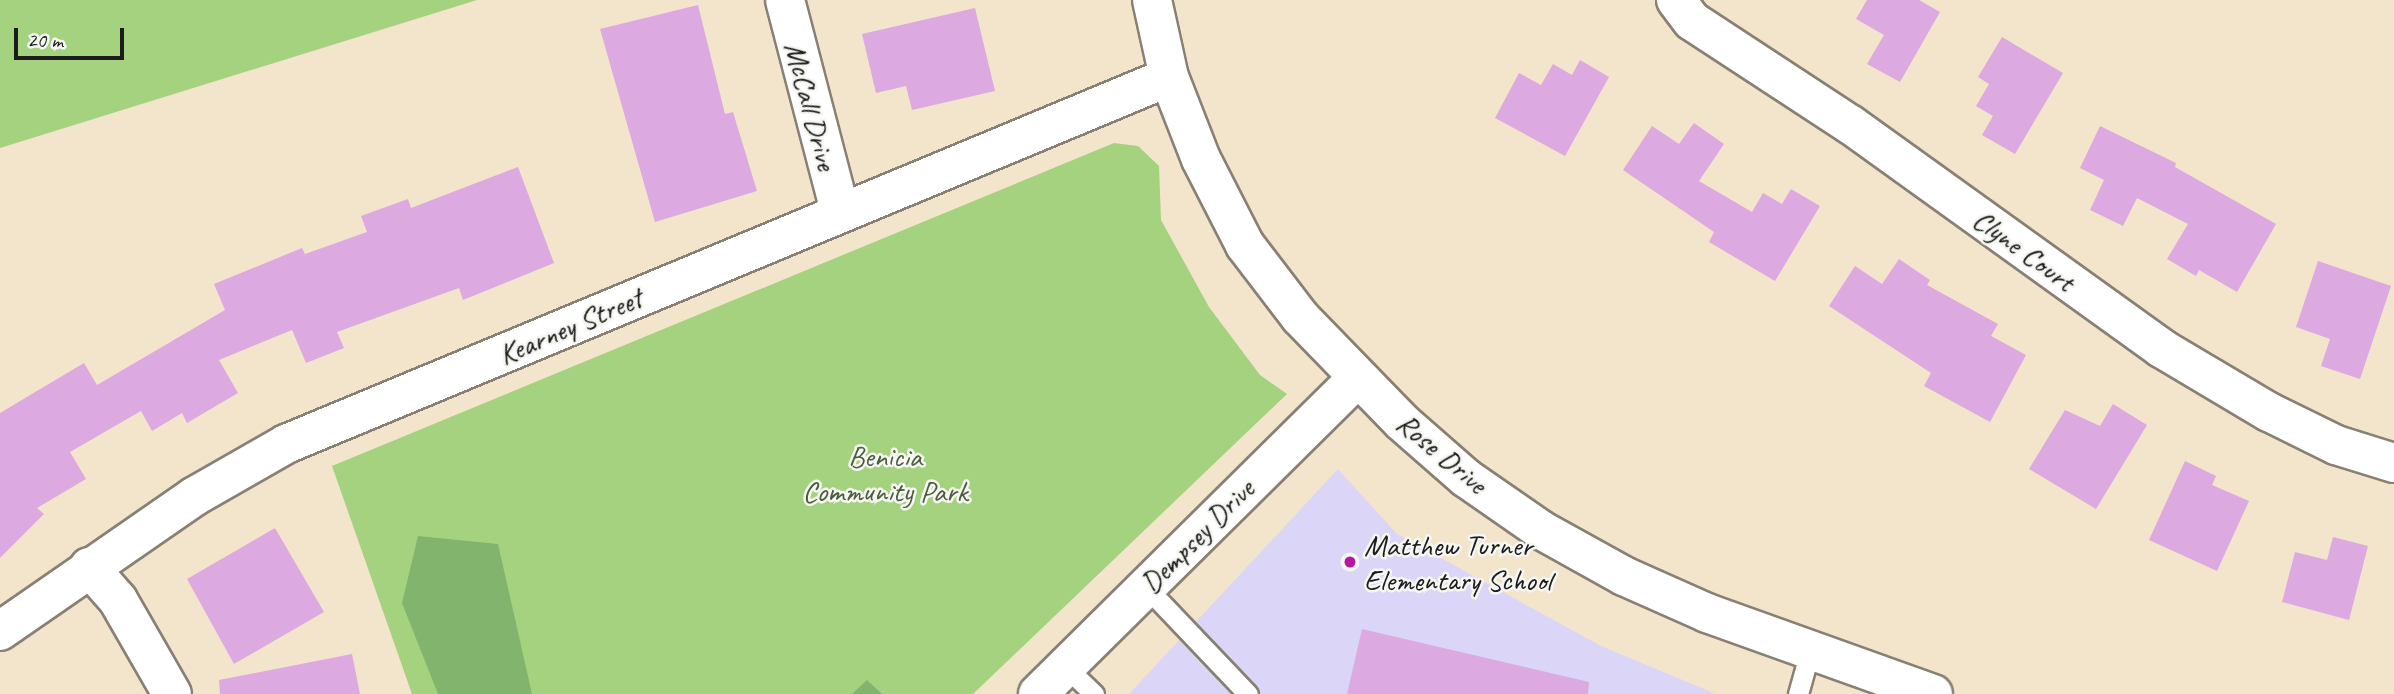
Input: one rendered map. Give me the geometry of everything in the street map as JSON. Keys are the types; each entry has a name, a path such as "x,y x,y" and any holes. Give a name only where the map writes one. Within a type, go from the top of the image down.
{"street":[{"name":"McCall Drive","path":"785,0 840,211"},
{"name":"Rose Drive","path":"1152,0 1170,77 1201,159 1245,244 1300,317 1356,379 1466,478 1541,530 1648,587 1810,651 1933,694"},
{"name":"Clyne Court","path":"1676,0 1692,21 1851,125 2161,348 2291,423 2336,445 2394,463"},
{"name":"Kearney Street","path":"0,631 195,496 286,444 840,211 1170,77"},
{"name":"Dempsey Drive","path":"1038,694 1356,379"},
{"path":"89,567 118,600 172,694"}],"lane":[{"path":"1146,587 1248,694"},
{"path":"1798,694 1810,651"},
{"path":"1066,667 1094,694"}],"shaded area":[{"name":"Matthew Turner Elementary School","path":"1338,469 1397,534 1601,646 1716,694 1129,694"}],"green space":[{"path":"0,0 477,0 0,148"},
{"name":"Benicia Community Park","path":"1114,143 1138,146 1159,166 1161,220 1209,307 1260,375 1287,394 973,694 412,694 332,466"},
{"path":"418,536 498,544 532,694 438,694 402,603"},
{"path":"867,680 882,694 852,694"}],"building":[{"path":"1867,0 1919,0 1940,12 1900,82 1867,64 1884,35 1856,19"},
{"path":"698,5 725,114 733,112 757,191 655,222 600,29"},
{"path":"975,8 995,91 912,110 906,86 876,93 862,34"},
{"path":"2002,37 2063,73 2015,154 1982,135 1993,116 1976,106 1989,84 1978,77"},
{"path":"1580,60 1609,77 1565,156 1495,118 1519,73 1541,85 1553,64 1572,75"},
{"path":"1694,123 1724,144 1699,181 1752,212 1763,193 1782,204 1791,189 1820,206 1775,281 1709,242 1714,232 1623,170 1652,126 1679,144"},
{"path":"2100,126 2176,163 2175,167 2276,224 2237,292 2199,270 2196,276 2167,259 2188,224 2137,198 2123,226 2090,210 2104,180 2080,168"},
{"path":"518,167 554,263 463,300 459,288 337,332 344,348 306,363 292,330 219,360 238,393 187,423 182,413 152,431 141,411 70,452 86,479 37,508 44,514 0,558 0,413 84,363 97,385 225,310 214,284 302,248 305,254 367,232 361,216 408,199 411,208"},
{"path":"1899,259 1930,280 1927,285 1998,324 1991,336 2026,355 1990,422 1924,386 1931,373 1829,306 1855,266 1882,284"},
{"path":"2318,261 2391,286 2360,379 2321,366 2330,339 2296,327"},
{"path":"2113,404 2147,425 2096,509 2029,469 2065,410 2100,426"},
{"path":"2185,461 2216,476 2212,485 2249,501 2217,571 2149,540"},
{"path":"275,528 324,612 234,664 187,579"},
{"path":"2333,537 2368,546 2349,620 2282,602 2295,552 2327,560"},
{"path":"1362,629 1589,682 1588,694 1347,694"},
{"path":"352,654 360,694 220,694 219,680"}],"place":[{"name":"Matthew Turner Elementary School","path":"1350,562"}]}
